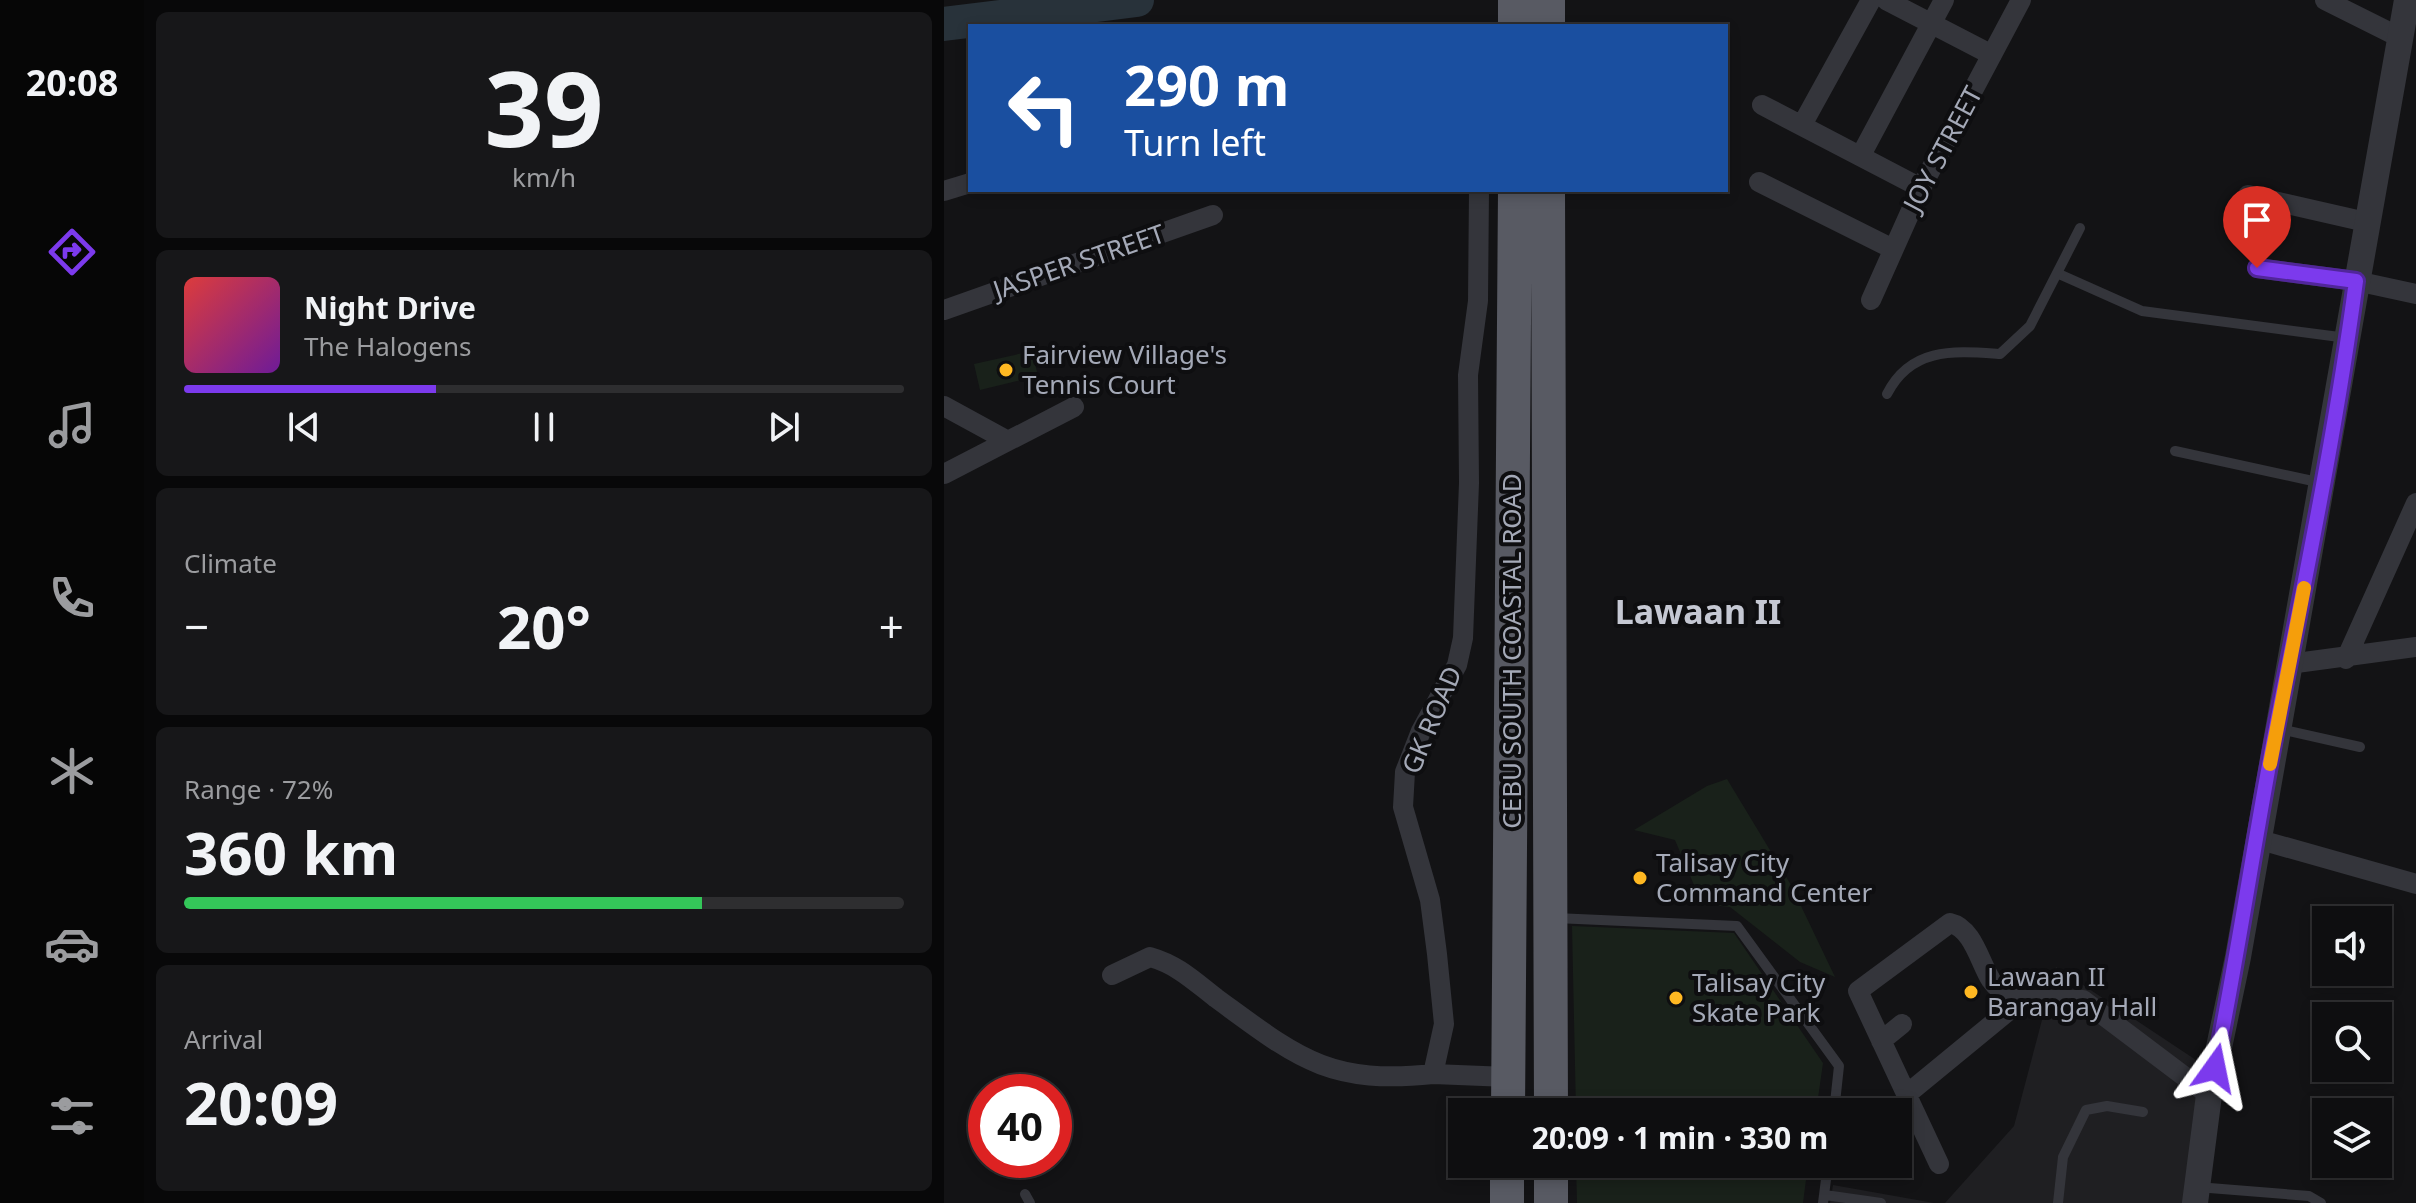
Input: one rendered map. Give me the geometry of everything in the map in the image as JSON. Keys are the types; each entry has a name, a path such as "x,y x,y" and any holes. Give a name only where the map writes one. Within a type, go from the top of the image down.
{"highway":[{"path":"1515,0 1515,24"},
{"path":"1548,0 1548,24"},
{"name":"CEBU SOUTH COASTAL ROAD","path":"1515,192 1531,307 1552,918 1551,1098"},
{"name":"CEBU SOUTH COASTAL ROAD","path":"1508,1098 1531,307 1548,192"},
{"path":"1507,1178 1507,1203"},
{"path":"1551,1178 1551,1203"}],"street":[{"path":"1802,125 1871,0"},
{"path":"1886,0 1932,21 1992,55"},
{"path":"1861,155 1944,0"},
{"name":"JOY STREET","path":"1871,300 1891,248 1921,188 2021,0"},
{"path":"2325,0 2399,37"},
{"path":"2196,1195 2209,1095 2238,957 2276,728 2323,484 2366,222 2407,0"},
{"path":"1762,105 1921,188"},
{"path":"1759,182 1891,248"},
{"path":"944,191 968,184"},
{"name":"GK ROAD","path":"1433,1074 1444,1024 1437,954 1430,900 1403,807 1405,772 1421,731 1457,665 1463,638 1469,483 1468,375 1478,301 1479,192"},
{"path":"2248,195 2366,222"},
{"name":"JASPER STREET","path":"944,310 1213,215"},
{"path":"2257,268 2356,281 2416,294"},
{"path":"944,406 1008,441"},
{"path":"944,474 1074,407"},
{"path":"2346,659 2416,503"},
{"path":"2289,664 2346,659 2416,647"},
{"path":"2257,839 2416,884"},
{"path":"1939,1164 1858,991 1950,923 1960,927 1998,988 2017,1000 2083,1000 2209,1095"},
{"path":"1112,975 1150,957 1160,960 1193,977 1273,1042 1327,1069 1388,1079 1433,1074 1508,1077"},
{"path":"1906,1095 2007,1012 2017,1000"},
{"path":"1881,1041 1902,1024"}],"lane":[{"path":"1887,394 1898,372 1911,363 1940,354 2000,354 2030,326 2080,228"},
{"path":"2059,274 2142,311 2348,338"},
{"path":"2175,451 2323,484"},
{"path":"2276,728 2360,747"},
{"path":"1552,918 1737,926 1839,1066 1836,1098"},
{"path":"2058,1203 2063,1157 2086,1110 2107,1106 2143,1112"},
{"path":"1826,1178 1824,1199 1881,1203"},
{"path":"2196,1195 2309,1196 2321,1203"}],"shaded area":[{"name":"Fairview Village's Tennis Court","path":"1032,351 1038,376 980,390 974,364"},
{"path":"1727,779 1791,885 1835,977 1800,962 1730,907 1702,904 1675,840 1634,830 1707,786"},
{"name":"Talisay City Skate Park","path":"1572,926 1734,933 1823,1063 1818,1098 1576,1098"},
{"path":"2056,967 2208,1068 2184,1203 1945,1203 2014,1126"},
{"path":"1576,1178 1806,1178 1803,1203 1577,1203"},
{"path":"1833,1185 1934,1203 1830,1203"}],"waterway":[{"path":"944,24 1137,0"}],"slow traffic":[{"path":"2270,764 2304,588"}],"place":[{"name":"Fairview Village's Tennis Court","path":"1006,370"},
{"name":"Talisay City Command Center","path":"1640,878"},
{"name":"Lawaan II Barangay Hall","path":"1971,992"},
{"name":"Talisay City Skate Park","path":"1676,998"}],"district":[{"name":"Lawaan II","path":"1698,612"}],"route":[{"path":"2215,1068 2238,957 2276,728 2323,484 2356,281 2257,268"}]}
